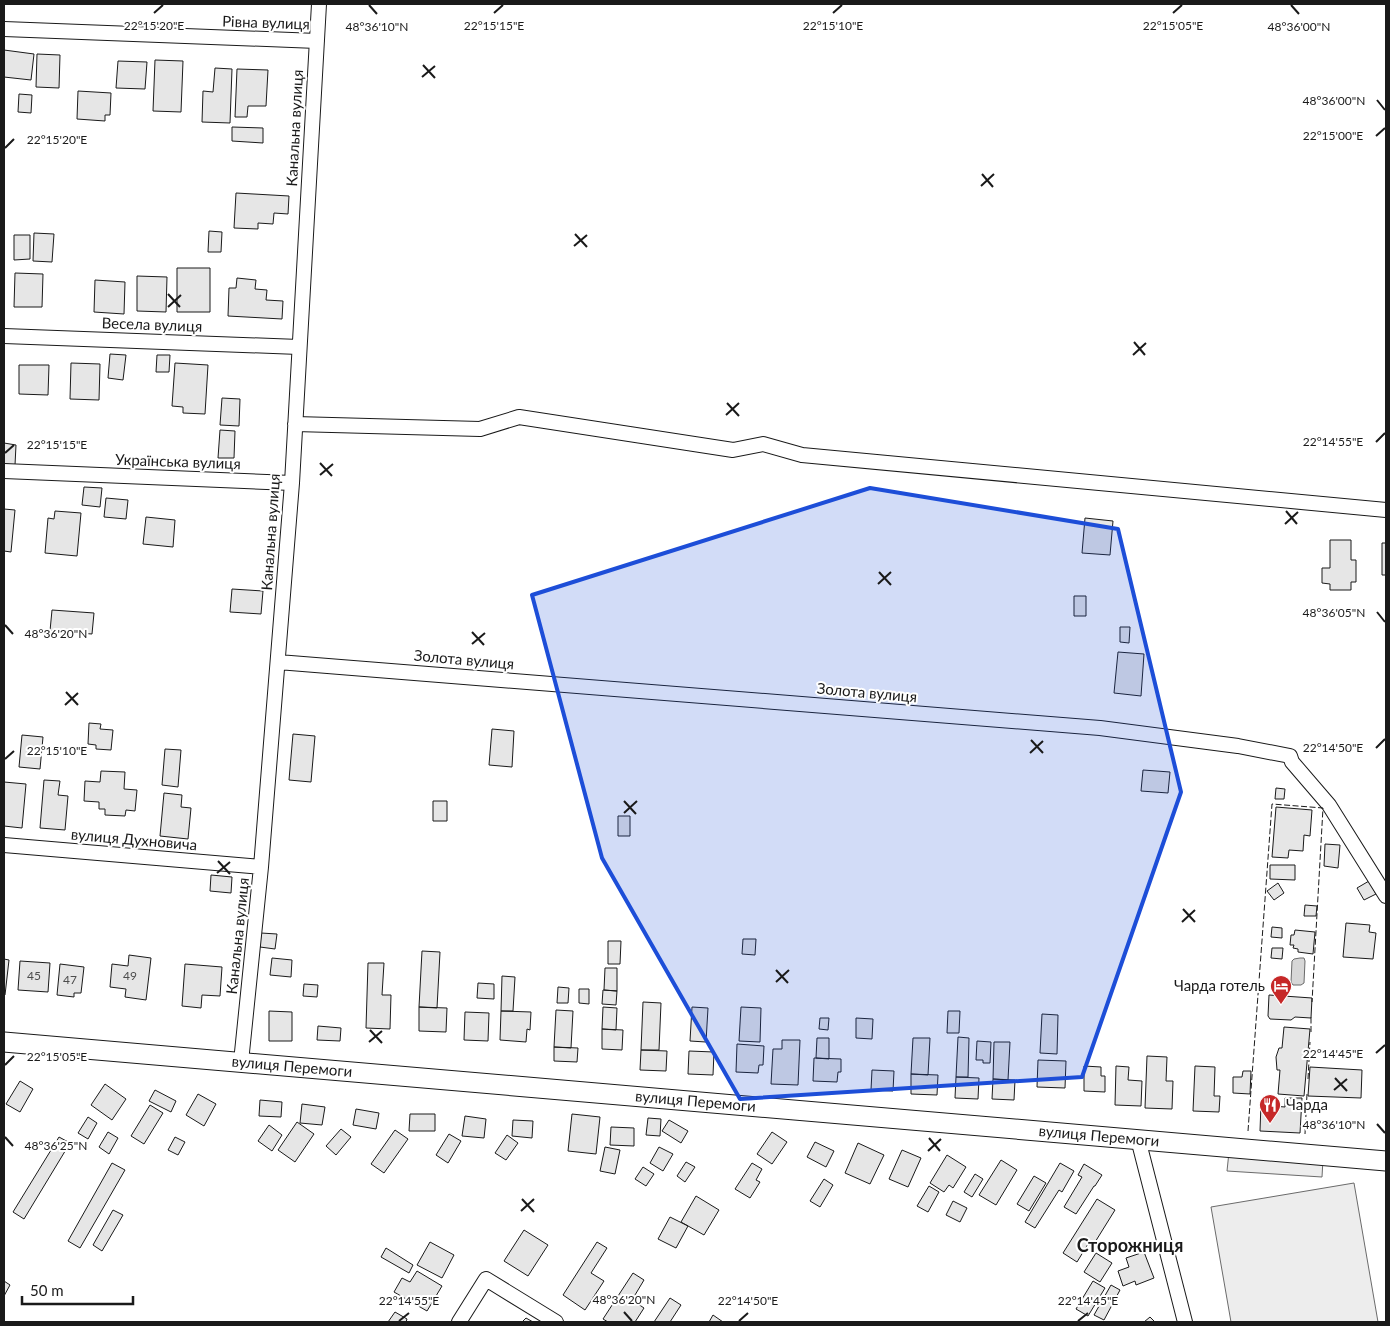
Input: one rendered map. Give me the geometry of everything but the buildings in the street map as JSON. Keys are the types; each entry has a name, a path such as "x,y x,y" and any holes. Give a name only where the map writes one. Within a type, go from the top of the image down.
{"street":[{"name":"Канальна вулиця","path":"241,1062 262,867 292,483 319,4"},
{"name":"Рівна вулиця","path":"4,29 317,41"},
{"name":"Весела вулиця","path":"4,336 299,347"},
{"path":"295,424 480,428 519,417 733,450 763,444 802,455 1386,510"},
{"name":"Українська вулиця","path":"4,471 292,483"},
{"name":"Золота вулиця","path":"278,662 1100,728 1238,746 1290,756 1292,762 1329,805 1385,891"},
{"name":"вулиця Духновича","path":"4,845 262,867"},
{"name":"вулиця Перемоги","path":"4,1042 1386,1161"},
{"path":"1138,1139 1185,1322"},
{"path":"459,1322 486,1279 556,1322"}],"highlighted area":[{"path":"870,488 1118,529 1181,792 1082,1077 740,1099 602,858 532,595"}],"shaded area":[{"path":"1304,958 1305,961 1304,983 1293,985 1291,982 1292,961"},
{"path":"1229,1152 1323,1159 1322,1177 1227,1171"},
{"path":"1354,1183 1378,1322 1231,1322 1211,1207"}],"fence":[{"path":"1248,1131 1272,804 1323,808 1312,1002"},
{"path":"1311,1017 1311,1032"},
{"path":"1308,1079 1310,1042"},
{"path":"1305,1134 1307,1094"}],"place":[{"name":"Чарда готель","path":"1281,1005"},
{"name":"Чарда","path":"1270,1124"}],"district":[{"name":"Сторожниця","path":"1130,1246"}]}
